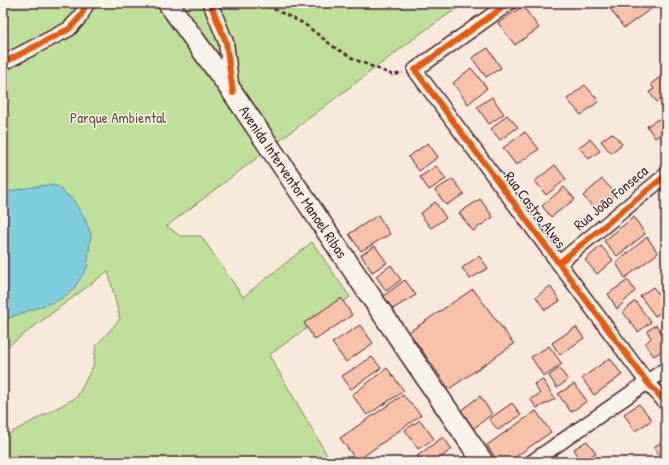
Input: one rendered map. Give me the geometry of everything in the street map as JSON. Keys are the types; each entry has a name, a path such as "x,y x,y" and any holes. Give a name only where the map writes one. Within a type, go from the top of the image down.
{"main road":[{"name":"Avenida Interventor Manoel Ribas","path":"168,3 233,93 483,462"}],"street":[{"path":"3,63 69,29 80,17 87,3"},
{"path":"210,3 226,42 233,93"},
{"path":"415,70 509,3"},
{"name":"Rua Castro Alves","path":"415,70 647,382 666,403"},
{"name":"Rua João Fonseca","path":"559,263 666,175"},
{"path":"532,462 666,369"}],"path":[{"path":"262,3 304,23 334,47 356,60 393,75 415,70"}],"green space":[{"name":"Parque Ambiental","path":"3,3 465,3 424,31 167,226 180,236 201,236 243,297 312,242 350,297 269,355 331,462 3,462 3,437 77,397 93,366 96,346 120,319 108,271 3,350"}],"water":[{"path":"45,185 57,186 73,200 84,217 91,234 87,268 73,290 59,300 3,320 3,194 15,190"}],"building":[{"path":"606,3 629,3 630,5 633,3 659,3 624,28"},
{"path":"523,6 539,28 515,45 498,23"},
{"path":"488,48 501,68 486,77 472,58"},
{"path":"471,68 487,88 468,104 453,83"},
{"path":"664,74 666,76 666,96 657,102 649,92 654,89 651,84"},
{"path":"585,85 599,101 581,115 567,99"},
{"path":"492,97 504,114 489,124 477,107"},
{"path":"507,115 518,127 500,140 491,129"},
{"path":"658,119 666,128 665,143 659,135 655,138 647,126"},
{"path":"525,132 539,149 516,165 503,148"},
{"path":"612,133 622,144 611,153 601,141"},
{"path":"590,139 600,151 589,159 579,147"},
{"path":"428,143 438,157 419,171 408,157"},
{"path":"555,165 566,179 546,195 535,181"},
{"path":"436,166 446,179 429,190 420,177"},
{"path":"453,179 464,194 446,205 435,190"},
{"path":"602,179 616,194 597,211 583,196"},
{"path":"564,187 575,199 551,217 542,206"},
{"path":"480,199 493,217 473,231 459,213"},
{"path":"435,202 446,218 431,228 420,214"},
{"path":"378,215 390,234 361,251 349,234"},
{"path":"634,217 645,234 617,256 604,241"},
{"path":"647,237 658,253 625,278 616,263"},
{"path":"375,246 387,263 372,272 361,255"},
{"path":"601,246 613,260 597,274 585,260"},
{"path":"479,256 488,268 470,279 462,268"},
{"path":"391,265 401,280 386,291 376,276"},
{"path":"405,280 416,295 391,310 382,297"},
{"path":"628,280 635,291 617,309 608,294"},
{"path":"550,286 560,301 545,310 536,297"},
{"path":"653,287 666,303 666,309 655,316 640,296"},
{"path":"473,289 514,344 449,389 409,332"},
{"path":"341,298 352,315 315,340 304,323"},
{"path":"635,301 651,322 638,332 623,312"},
{"path":"360,325 373,343 346,362 332,343"},
{"path":"656,325 666,338 666,348 654,356 645,344 651,338 647,331"},
{"path":"576,327 584,338 560,355 552,343"},
{"path":"549,346 562,364 544,377 531,357"},
{"path":"372,357 381,368 351,389 342,376"},
{"path":"610,358 622,375 594,395 582,378"},
{"path":"387,368 404,391 367,415 352,395"},
{"path":"559,368 568,380 557,388 549,376"},
{"path":"543,380 555,399 537,408 530,399 540,394 534,384"},
{"path":"574,384 587,401 571,412 558,394"},
{"path":"403,395 421,415 357,461 340,438"},
{"path":"480,396 492,414 473,429 460,411"},
{"path":"512,403 521,415 498,430 489,419"},
{"path":"639,404 652,420 635,431 624,414"},
{"path":"536,411 551,432 508,462 498,462 487,445"},
{"path":"420,420 434,439 418,449 405,430"},
{"path":"443,437 452,449 434,462 422,462 417,456"},
{"path":"666,439 666,462 664,462 654,447"},
{"path":"587,441 596,453 581,461 574,449"}],"cycle path":[{"path":"3,63 69,29 80,17 87,3"},
{"path":"210,3 226,42 233,93"},
{"path":"509,3 415,70 647,382 666,403"},
{"path":"559,263 666,175"}]}
